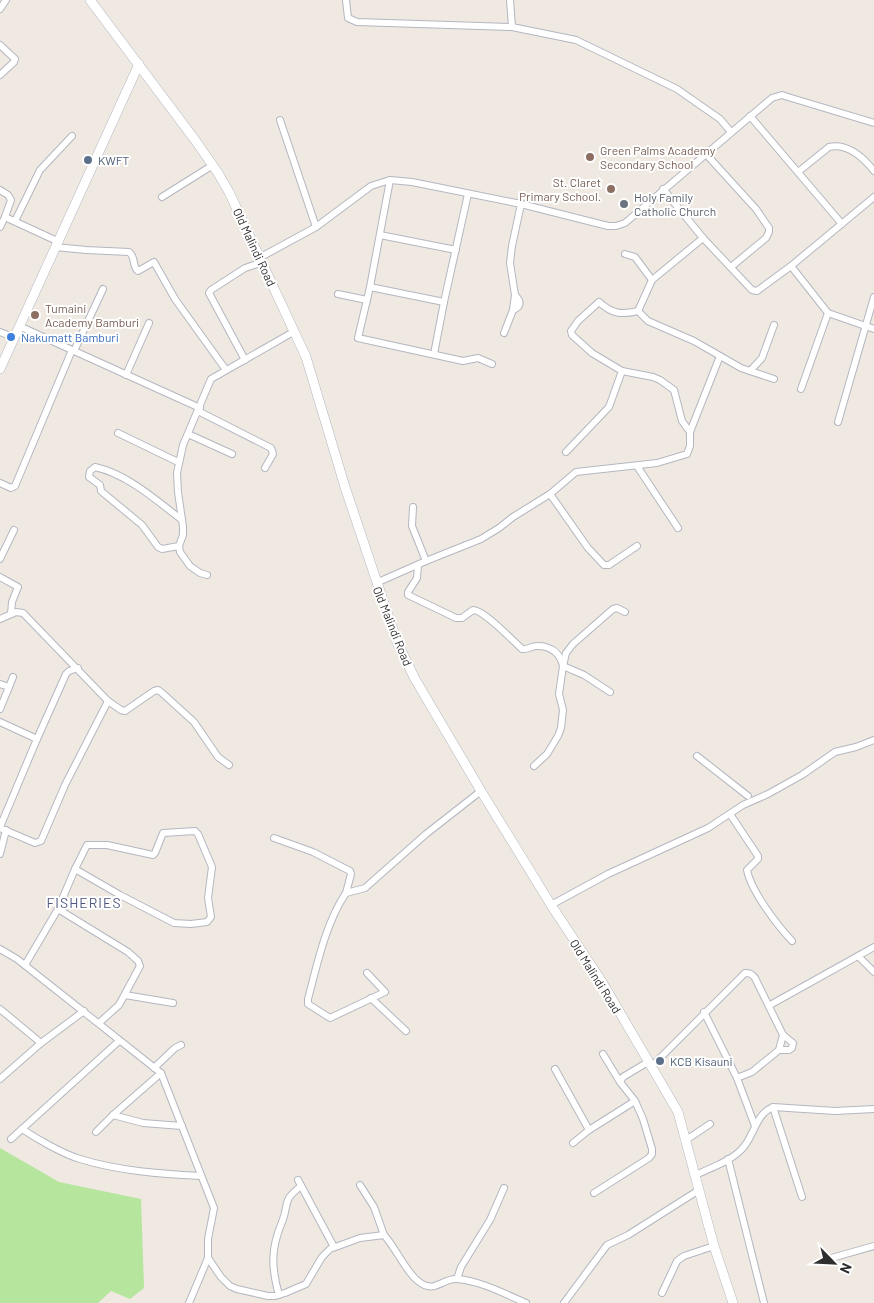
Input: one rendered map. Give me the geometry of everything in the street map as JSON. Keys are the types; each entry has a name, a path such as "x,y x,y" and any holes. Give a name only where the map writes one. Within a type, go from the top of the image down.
{"main road":[{"name":"Old Malindi Road","path":"90,0 224,181 262,260 308,364 344,487 397,642 415,679 481,791 551,905 602,982 678,1112 714,1246 734,1303"},
{"path":"0,370 139,64"}],"street":[{"path":"0,9 6,0"},
{"path":"346,0 348,18 357,22 512,27 576,40 677,89 720,119 731,132"},
{"path":"510,0 512,27"},
{"path":"0,45 15,59 0,75"},
{"path":"245,360 210,293 211,290 316,227 371,186 390,180 412,182 616,226 625,222 772,98 782,95 874,123"},
{"path":"750,116 842,224"},
{"path":"280,120 316,227"},
{"path":"15,222 40,170 72,136"},
{"path":"798,172 829,147 835,146 849,149 874,171"},
{"path":"705,153 756,209 769,228 766,238 730,267"},
{"path":"162,197 213,165"},
{"path":"390,180 370,287 354,337 463,361 478,358 492,364"},
{"path":"663,189 703,238 752,290 756,291 791,266 874,197"},
{"path":"0,190 8,195 11,200 0,227"},
{"path":"434,354 468,194"},
{"path":"504,333 513,310 515,295 510,263 521,204"},
{"path":"5,217 56,244 86,250 130,252 138,271 154,262 176,299 226,370"},
{"path":"380,235 456,250"},
{"path":"638,311 652,280 703,238"},
{"path":"625,254 634,257 652,280"},
{"path":"791,266 828,313 874,329"},
{"path":"370,287 444,302"},
{"path":"0,483 11,488 15,486 73,350 103,289"},
{"path":"338,294 366,300"},
{"path":"838,422 874,297"},
{"path":"638,311 627,314 613,312 607,310 599,302 578,321 570,332 592,353 622,371 653,377 674,390 682,421 690,432"},
{"path":"638,311 648,321 694,341 750,371 774,379"},
{"path":"801,389 828,313"},
{"path":"126,375 149,323"},
{"path":"750,371 762,358 774,325"},
{"path":"19,326 199,409 271,448 273,454 265,468"},
{"path":"0,332 14,338"},
{"path":"207,575 200,573 190,566 180,552 179,546 183,534 176,473 188,434 211,380 295,332"},
{"path":"376,583 481,540 513,516 550,494 576,472 637,466 666,461 687,454 690,446 690,432 720,356"},
{"path":"566,452 603,415 622,371"},
{"path":"118,433 178,462"},
{"path":"188,434 232,454"},
{"path":"637,466 678,528"},
{"path":"179,546 158,548 142,525 101,491 100,486 89,477 90,470 95,467 120,477 157,500 182,520"},
{"path":"550,494 588,548 604,565 609,565 637,546"},
{"path":"413,507 412,526 426,561"},
{"path":"0,559 14,530"},
{"path":"418,565 417,578 408,595 456,618 462,618 473,610 479,611 522,649 526,650 536,646 552,649 561,658 562,666"},
{"path":"0,577 18,587 12,602 11,614"},
{"path":"534,766 547,754 561,728 564,710 559,694 562,666 566,653 572,644 615,608 624,612"},
{"path":"0,619 11,614 23,613 108,701 118,708 125,711 158,690 194,722 218,757 229,765"},
{"path":"562,666 584,675 610,692"},
{"path":"0,854 2,828 37,738 66,674 78,668"},
{"path":"0,709 14,677"},
{"path":"0,684 9,687"},
{"path":"2,828 35,843 41,841 65,785 108,701"},
{"path":"0,722 37,738"},
{"path":"551,905 608,874 708,828 802,775 835,752 874,740"},
{"path":"697,756 748,796"},
{"path":"346,892 365,888 426,834 481,791"},
{"path":"730,814 758,856 758,859 747,870 749,878 759,896 792,941"},
{"path":"25,965 58,909 75,869 87,845 107,845 153,855 163,833 195,832 198,834 212,867 208,898 211,917 207,922 179,925 120,895 75,869"},
{"path":"274,838 313,852 350,871 351,874 346,892 332,922 318,960 308,1004 330,1018 385,992 367,973"},
{"path":"58,909 128,952 138,961 140,966 119,1005 99,1023"},
{"path":"770,1005 874,947"},
{"path":"0,949 25,965 161,1073 214,1208 208,1239 208,1258 189,1303"},
{"path":"858,956 874,972"},
{"path":"620,1082 622,1077 650,1065 745,973 752,974 756,978 770,1005 776,1022 784,1035 793,1043 792,1048 789,1050 778,1050"},
{"path":"125,995 173,1003"},
{"path":"371,998 406,1032"},
{"path":"0,1009 41,1043"},
{"path":"0,1079 41,1043 84,1011"},
{"path":"704,1012 737,1078 756,1126"},
{"path":"737,1078 752,1072 778,1050 784,1035"},
{"path":"11,1139 119,1041"},
{"path":"154,1068 175,1048 181,1045"},
{"path":"594,1193 649,1158 652,1154 643,1119 635,1101 620,1082 603,1054"},
{"path":"555,1069 589,1130"},
{"path":"96,1132 161,1073"},
{"path":"573,1143 589,1130 635,1101"},
{"path":"773,1107 802,1197"},
{"path":"696,1175 728,1159 741,1150 765,1110 773,1107 835,1111 874,1109"},
{"path":"113,1115 143,1123 182,1126"},
{"path":"686,1140 710,1124"},
{"path":"22,1129 79,1159 152,1174 201,1176"},
{"path":"728,1159 764,1303"},
{"path":"279,1295 274,1270 274,1241 283,1217 287,1199 300,1183 334,1247"},
{"path":"360,1185 374,1207 384,1235 420,1283 433,1287 452,1280 458,1280 478,1284 526,1303"},
{"path":"458,1280 461,1267 490,1220 504,1188"},
{"path":"564,1303 607,1245 628,1235 699,1190"},
{"path":"208,1258 221,1277 230,1286 268,1296 279,1295 306,1284 326,1252 334,1247 360,1238 384,1235"},
{"path":"662,1293 677,1262 684,1256 714,1246"},
{"path":"828,1259 874,1246"}],"green space":[{"path":"0,1148 59,1182 141,1199 144,1288 130,1299 111,1291 98,1303 0,1303"}],"place":[{"name":"Green Palms Academy Secondary School","path":"590,157"},
{"name":"KWFT","path":"88,160"},
{"name":"St. Claret Primary School.","path":"611,189"},
{"name":"Holy Family Catholic Church","path":"624,204"},
{"name":"Tumaini Academy Bamburi","path":"35,315"},
{"name":"Nakumatt Bamburi","path":"11,337"},
{"name":"KCB Kisauni","path":"660,1061"}],"district":[{"name":"FISHERIES","path":"84,902"}]}
